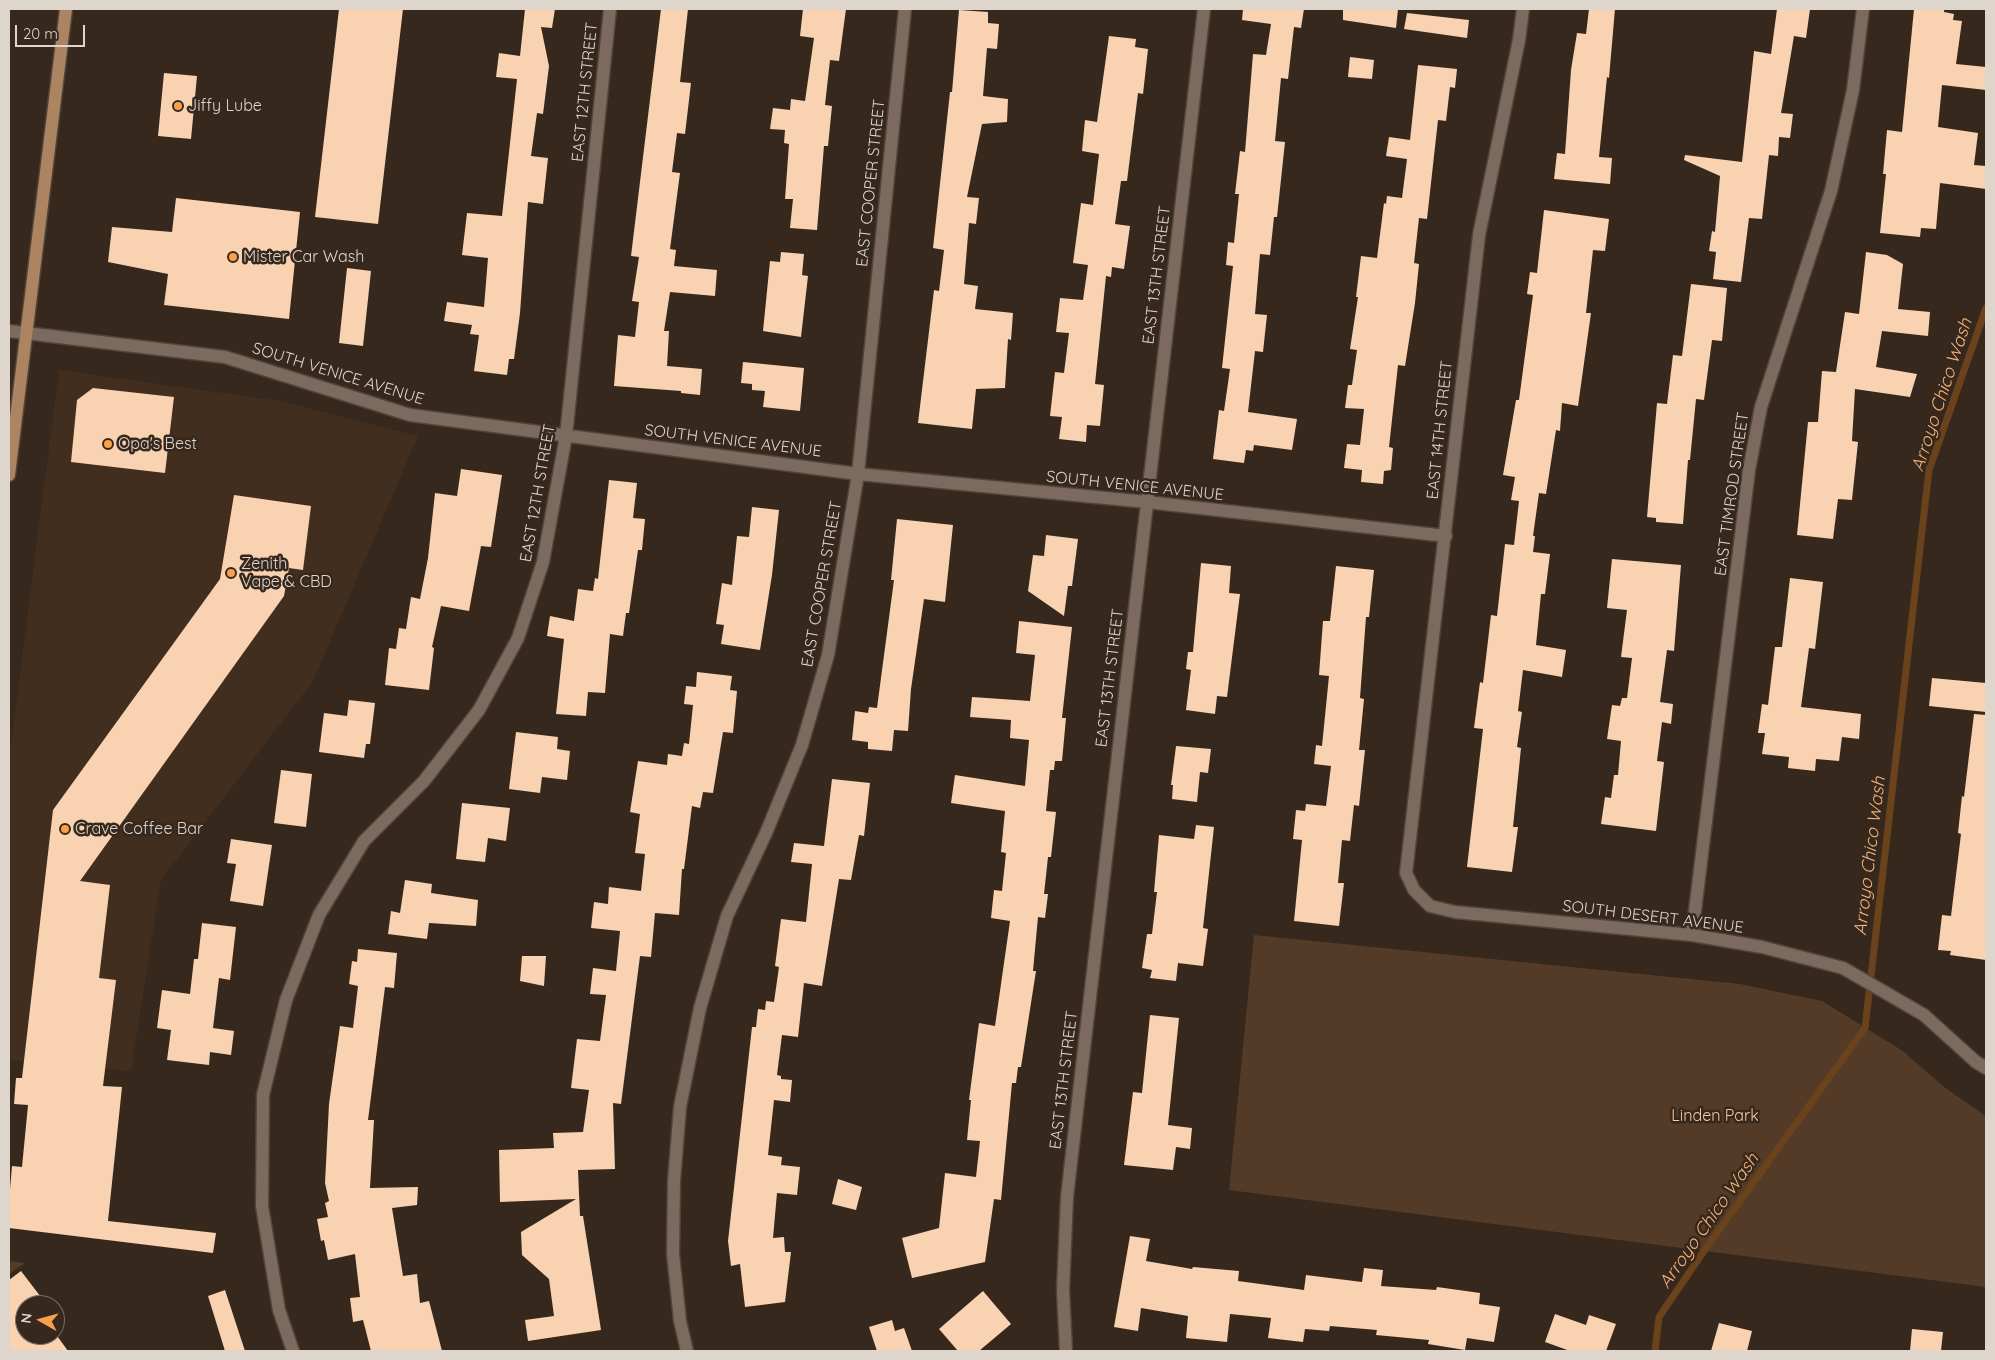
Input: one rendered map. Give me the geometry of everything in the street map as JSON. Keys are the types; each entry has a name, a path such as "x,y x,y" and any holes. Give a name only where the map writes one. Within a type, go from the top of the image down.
{"main road":[{"path":"9,474 66,9"}],"street":[{"name":"EAST 12TH STREET","path":"293,1351 279,1310 262,1206 263,1094 286,1000 319,915 364,841 424,780 479,710 518,638 544,562 566,436 610,9"},
{"name":"EAST COOPER STREET","path":"687,1351 680,1321 673,1254 674,1181 680,1107 700,1008 727,916 766,833 802,745 828,655 858,474 905,9"},
{"name":"EAST 13TH STREET","path":"1066,1351 1063,1290 1067,1197 1204,9"},
{"name":"EAST 14TH STREET","path":"1407,857 1446,536 1464,355 1479,235 1519,40 1523,9"},
{"name":"EAST TIMROD STREET","path":"1692,935 1749,470 1761,406 1831,191 1853,90 1862,9"},
{"name":"SOUTH VENICE AVENUE","path":"9,331 225,357 410,415 858,474 1147,502 1446,536"},
{"name":"SOUTH DESERT AVENUE","path":"1407,857 1406,873 1414,890 1430,906 1455,912 1692,935 1762,947 1843,968 1924,1015 1976,1062 1986,1068"}],"shaded area":[{"path":"59,370 281,401 418,436 313,681 161,880 131,1071 9,1060 9,759"}],"green space":[{"name":"Linden Park","path":"1254,935 1740,984 1822,1001 1903,1051 1944,1087 1986,1116 1986,1287 1229,1190"},
{"path":"9,1261 25,1263 9,1274"}],"building":[{"path":"339,9 403,9 378,224 315,217"},
{"path":"525,9 555,9 552,28 541,27 549,66 543,114 537,113 531,156 548,158 543,204 528,202 520,313 514,359 509,359 507,375 474,371 479,335 470,334 472,325 444,321 447,302 484,307 488,258 462,255 467,213 502,216 517,79 496,77 499,53 520,56"},
{"path":"661,9 688,9 680,82 691,83 685,134 677,133 672,172 680,173 670,249 676,250 674,266 717,270 715,296 670,292 664,331 669,331 667,366 702,369 700,395 681,393 681,391 614,386 618,335 635,337 639,302 632,301 639,257 631,256"},
{"path":"803,9 846,9 839,61 830,60 825,105 832,106 828,146 824,146 817,230 790,228 793,199 785,199 789,144 784,143 785,130 770,129 773,108 790,110 791,99 805,101 814,38 800,36"},
{"path":"1243,9 1304,9 1301,28 1294,27 1288,79 1281,78 1275,141 1285,142 1277,217 1274,217 1270,255 1260,254 1255,314 1267,315 1263,352 1255,351 1248,412 1297,419 1292,450 1254,445 1253,451 1246,450 1244,463 1213,459 1219,410 1224,411 1230,369 1222,368 1233,266 1226,265 1228,242 1234,243 1239,194 1235,194 1240,151 1245,152 1253,54 1266,55 1271,24 1242,20"},
{"path":"1343,9 1398,9 1396,28 1343,20"},
{"path":"1589,9 1615,9 1599,157 1612,158 1610,184 1554,179 1557,153 1565,154 1571,70 1577,33 1586,34"},
{"path":"1777,9 1810,9 1806,38 1794,36 1781,113 1793,114 1790,138 1779,137 1778,156 1769,155 1762,219 1749,218 1741,282 1713,279 1716,252 1709,251 1712,231 1715,232 1720,176 1684,160 1685,155 1742,162 1754,51 1771,54"},
{"path":"1914,9 1944,9 1944,12 1954,14 1953,20 1962,21 1956,64 1986,67 1986,90 1942,85 1938,127 1978,133 1974,165 1986,166 1986,189 1940,183 1936,229 1921,228 1920,237 1880,233 1886,174 1883,174 1887,130 1902,132"},
{"path":"959,10 988,12 988,23 999,24 997,49 987,48 983,96 1008,99 1007,122 982,124 967,197 979,198 976,224 969,223 964,284 978,286 975,309 1013,313 1011,340 1008,339 1005,388 976,389 972,429 918,423 934,290 939,291 944,250 933,248 950,92 952,92"},
{"path":"1407,13 1469,20 1467,38 1404,29"},
{"path":"1109,36 1136,39 1135,47 1148,49 1143,94 1138,93 1127,181 1121,181 1115,224 1130,226 1124,269 1112,267 1111,277 1106,276 1095,384 1104,385 1100,426 1087,425 1086,442 1059,439 1062,417 1050,416 1055,372 1064,373 1069,333 1056,332 1060,298 1083,300 1088,265 1073,263 1081,203 1093,205 1099,154 1082,151 1085,120 1097,122"},
{"path":"1350,57 1374,60 1372,79 1348,77"},
{"path":"1418,65 1457,69 1455,88 1450,87 1446,121 1438,120 1427,219 1419,218 1414,263 1419,264 1415,303 1405,366 1398,365 1389,447 1393,448 1391,470 1384,471 1383,484 1361,482 1362,470 1344,468 1347,444 1360,445 1364,409 1345,408 1348,385 1352,385 1357,350 1350,349 1358,297 1356,297 1361,256 1377,258 1384,203 1386,204 1387,196 1402,198 1407,159 1386,156 1389,137 1410,140"},
{"name":"Jiffy Lube","path":"164,73 197,76 191,139 158,136"},
{"name":"Mister Car Wash","path":"176,198 300,212 289,319 164,305 168,274 108,262 112,227 172,232"},
{"path":"1544,210 1609,219 1605,251 1593,250 1586,313 1591,313 1578,406 1562,403 1560,431 1556,430 1546,494 1539,493 1533,536 1535,536 1533,552 1550,554 1545,594 1541,594 1536,645 1566,650 1562,677 1523,670 1518,711 1522,712 1517,747 1521,748 1513,827 1518,827 1512,872 1467,867 1483,729 1474,728 1480,682 1483,683 1491,615 1497,616 1505,544 1514,545 1519,501 1511,500 1515,477 1503,475 1516,400 1519,400 1533,295 1527,294 1530,272 1537,273"},
{"path":"781,252 804,254 802,275 808,276 801,337 763,331 770,261 780,262"},
{"path":"1866,252 1887,255 1903,264 1898,309 1930,312 1928,336 1882,331 1876,367 1917,374 1910,397 1855,389 1852,441 1858,442 1852,500 1838,499 1833,539 1797,535 1808,422 1818,422 1822,371 1836,372 1845,312 1859,314"},
{"path":"347,268 371,271 363,346 339,343"},
{"path":"1691,284 1727,288 1722,341 1712,340 1704,400 1696,399 1690,460 1688,460 1683,524 1656,522 1656,518 1647,517 1657,403 1667,404 1673,355 1682,356"},
{"path":"743,362 804,368 800,411 763,407 765,391 752,390 752,384 741,383"},
{"path":"93,388 174,397 165,473 71,462 77,400"},
{"path":"461,469 502,475 491,547 481,546 469,611 441,606 432,647 434,648 429,690 385,685 389,648 396,649 399,628 406,629 411,597 420,599 428,558 435,493 457,496"},
{"path":"609,480 637,483 633,518 645,519 642,550 638,550 629,613 626,613 623,636 610,634 605,693 588,692 586,716 556,714 564,639 547,636 550,616 574,621 578,589 593,591 595,578 598,579"},
{"path":"234,495 311,506 303,570 289,568 284,596 80,881 110,885 99,978 116,980 103,1086 122,1087 108,1221 216,1233 213,1253 9,1228 12,1166 22,1167 28,1105 14,1104 16,1078 22,1078 53,810 220,579"},
{"path":"752,507 779,510 772,575 760,650 721,644 724,625 716,624 722,583 732,585 737,536 749,537"},
{"path":"897,519 953,525 945,602 924,599 911,689 908,731 894,730 892,751 868,749 868,742 852,740 855,711 868,713 869,707 877,708 894,580 891,580"},
{"path":"1046,535 1078,539 1072,586 1068,586 1064,616 1028,591 1033,555 1044,556"},
{"path":"1612,559 1681,565 1674,651 1667,650 1660,702 1673,704 1671,724 1662,722 1657,761 1664,762 1656,831 1601,824 1605,797 1611,798 1614,775 1618,775 1621,741 1607,739 1612,705 1620,706 1622,698 1627,698 1632,658 1621,657 1627,610 1607,608"},
{"path":"1201,563 1231,566 1229,593 1240,594 1227,697 1217,696 1215,714 1186,710 1191,670 1186,669 1188,652 1193,652"},
{"path":"1336,566 1374,570 1369,617 1366,617 1360,698 1364,699 1359,750 1365,750 1359,806 1354,805 1350,841 1342,840 1338,883 1344,883 1339,926 1294,921 1302,840 1293,839 1296,810 1305,811 1306,804 1326,806 1331,766 1314,764 1316,745 1322,746 1329,676 1319,675 1323,621 1330,621"},
{"path":"1790,578 1823,582 1815,649 1809,648 1801,707 1861,714 1859,739 1842,737 1839,761 1816,759 1815,771 1788,768 1789,757 1762,754 1765,733 1758,733 1762,704 1768,705 1775,647 1782,647"},
{"path":"1019,621 1072,627 1062,718 1066,718 1062,761 1055,761 1054,770 1050,770 1046,811 1056,812 1051,857 1048,857 1044,894 1048,894 1045,918 1038,917 1033,971 1036,971 1021,1067 1018,1067 1016,1083 1012,1083 1001,1200 994,1199 985,1262 912,1278 902,1238 939,1228 945,1173 976,1177 980,1141 967,1140 971,1100 969,1100 979,1023 995,1026 1010,921 991,918 994,890 1002,891 1006,853 1001,852 1005,811 951,803 955,775 1025,786 1029,740 1010,738 1011,720 970,717 972,697 1030,701 1035,655 1016,653"},
{"path":"697,672 732,676 730,690 737,691 733,733 723,732 713,793 703,792 700,808 692,806 684,869 682,869 679,915 655,913 651,957 640,956 621,1104 613,1103 615,1169 578,1170 580,1216 583,1216 601,1330 528,1341 525,1320 554,1316 549,1279 522,1255 521,1232 576,1199 500,1202 499,1150 554,1148 553,1133 583,1132 589,1090 571,1088 577,1039 600,1041 606,995 590,994 593,968 616,971 620,931 591,928 594,902 608,904 609,887 641,891 645,854 635,853 640,814 630,812 638,761 667,765 668,754 682,756 684,743 689,744 693,705 684,704 686,686 696,687"},
{"path":"1932,678 1986,683 1986,712 1929,706"},
{"path":"349,700 375,703 370,744 366,744 364,758 319,752 324,713 347,716"},
{"path":"1974,714 1986,715 1986,960 1950,955 1951,951 1938,950 1942,915 1951,916 1961,834 1958,833 1962,796 1964,797"},
{"path":"516,732 558,737 557,749 570,751 567,780 542,777 540,793 509,789"},
{"path":"1176,746 1211,749 1208,773 1200,772 1197,802 1172,799 1173,785 1171,785"},
{"path":"281,770 312,774 306,827 274,823"},
{"path":"832,779 870,783 864,836 859,835 851,880 839,879 822,986 804,983 798,1037 782,1035 777,1075 781,1076 781,1079 792,1080 790,1102 774,1100 768,1155 782,1157 781,1165 800,1167 797,1195 777,1193 773,1238 784,1237 785,1252 791,1252 785,1302 745,1307 740,1264 731,1266 728,1241 752,1027 756,1027 758,1009 765,1010 766,1001 774,1002 779,967 775,966 781,919 806,922 812,864 791,862 794,843 824,846"},
{"path":"462,803 510,808 506,841 488,838 485,862 456,859"},
{"path":"1196,825 1214,827 1203,928 1208,929 1203,966 1178,963 1176,981 1150,978 1152,970 1142,968 1147,934 1152,934 1157,892 1154,892 1159,835 1194,839"},
{"path":"231,839 272,845 263,906 230,901 236,864 227,863"},
{"path":"405,880 432,884 431,893 478,900 476,926 429,923 427,939 388,934 391,911 400,913"},
{"path":"202,923 236,927 230,980 219,978 213,1028 234,1031 231,1055 210,1052 209,1065 167,1060 171,1030 157,1028 162,990 190,994 194,959 198,959"},
{"path":"358,949 397,953 394,988 385,987 368,1120 374,1120 370,1188 418,1187 417,1205 392,1208 403,1276 417,1274 420,1303 429,1301 442,1351 371,1351 363,1320 353,1322 350,1298 360,1297 355,1254 328,1260 324,1240 321,1241 317,1219 328,1217 325,1203 329,1201 325,1183 329,1104 340,1026 353,1028 358,986 349,984 352,961 357,962"},
{"path":"522,956 546,956 544,986 520,981"},
{"path":"1150,1015 1179,1018 1168,1125 1192,1128 1190,1149 1176,1147 1173,1170 1124,1165 1133,1092 1142,1093"},
{"path":"838,1179 862,1187 856,1210 832,1204"},
{"path":"1130,1236 1150,1239 1146,1261 1192,1269 1193,1267 1239,1271 1238,1281 1304,1290 1306,1275 1362,1282 1364,1268 1383,1270 1381,1286 1436,1290 1437,1287 1480,1293 1479,1304 1500,1307 1494,1342 1467,1338 1465,1350 1428,1344 1429,1340 1376,1335 1377,1330 1330,1326 1329,1331 1305,1329 1303,1342 1268,1338 1271,1318 1230,1314 1227,1342 1186,1338 1188,1316 1141,1308 1138,1331 1114,1327"},
{"path":"21,1271 39,1295 15,1295 15,1345 64,1345 68,1351 9,1351 9,1280"},
{"path":"225,1290 245,1351 225,1351 208,1296"},
{"path":"983,1291 1011,1324 979,1351 958,1351 939,1329"},
{"path":"1555,1314 1586,1325 1589,1315 1616,1324 1606,1351 1570,1351 1545,1342"},
{"path":"892,1320 895,1331 904,1328 912,1351 877,1351 869,1327"},
{"path":"1719,1323 1752,1331 1747,1351 1711,1351"},
{"path":"1912,1329 1943,1332 1941,1351 1910,1351"}],"waterway":[{"name":"Arroyo Chico Wash","path":"1655,1351 1659,1317 1704,1251 1865,1028 1929,470 1986,308"}],"place":[{"name":"Jiffy Lube","path":"178,106"},
{"name":"Mister Car Wash","path":"233,257"},
{"name":"Opa's Best","path":"108,444"},
{"name":"Zenith Vape & CBD","path":"231,573"},
{"name":"Crave Coffee Bar","path":"65,829"}]}
